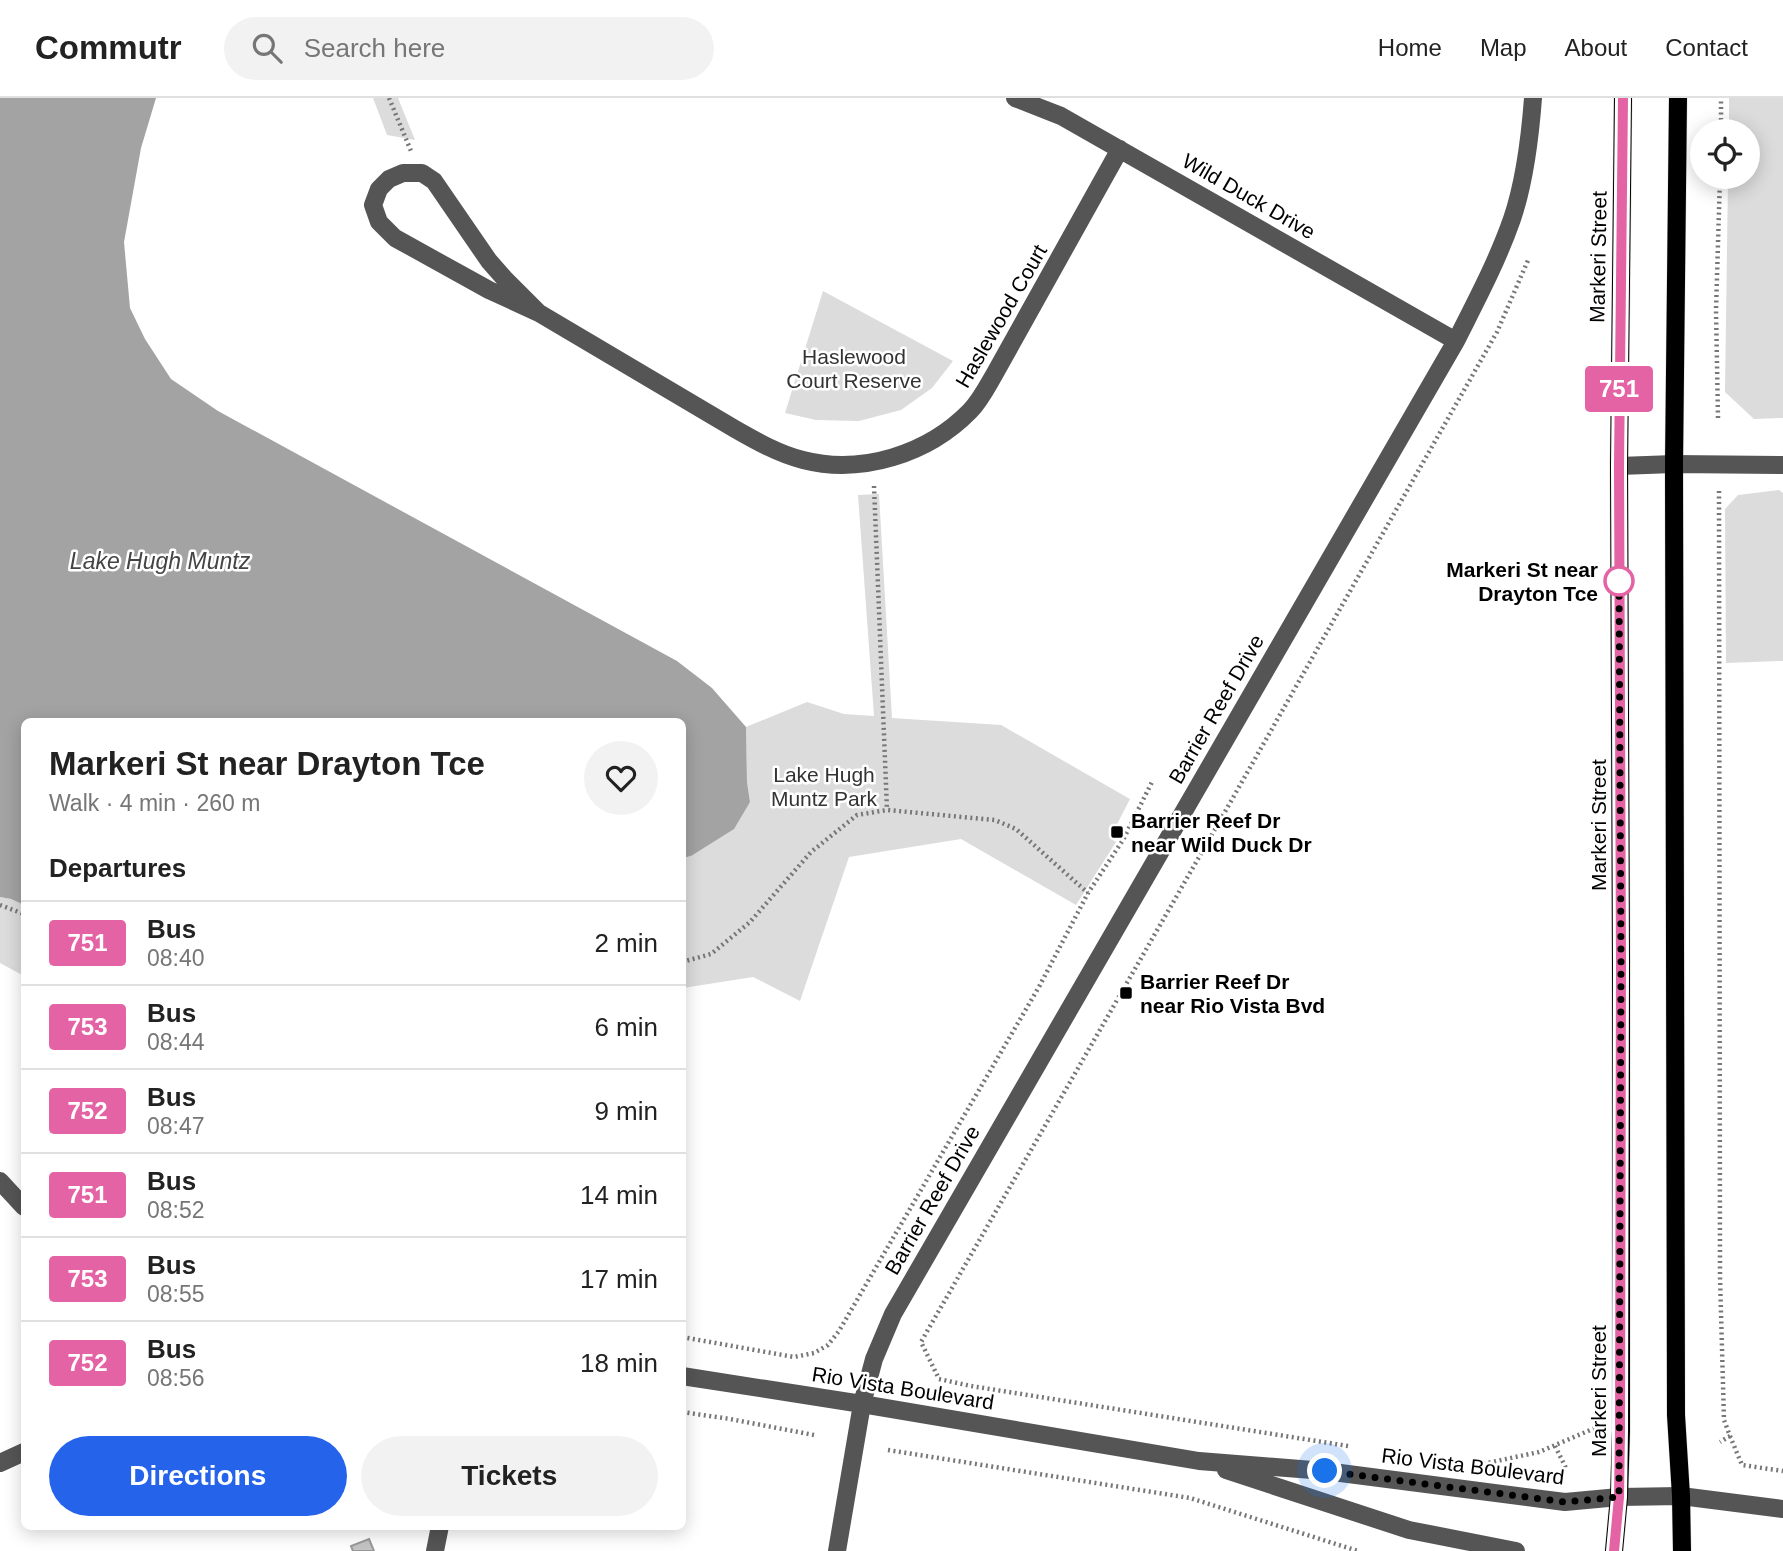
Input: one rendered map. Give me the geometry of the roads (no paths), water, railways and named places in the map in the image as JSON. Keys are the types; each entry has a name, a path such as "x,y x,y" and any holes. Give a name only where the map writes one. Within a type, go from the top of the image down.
{"main road":[{"name":"Markeri Street","path":"1614,1551 1619,1497 1619,466 1623,98"},
{"path":"1678,98 1674,464 1676,1426 1682,1551"}],"street":[{"name":"Wild Duck Drive","path":"1015,98 1061,116 1121,149 1456,341"},
{"name":"Barrier Reef Drive","path":"837,1551 862,1404 874,1359 893,1314 1456,341 1492,271 1513,217 1525,164 1534,98"},
{"name":"Haslewood Court","path":"539,313 489,261 435,181 422,173 403,173 389,179 379,189 373,205 379,222 394,238 489,290 539,313 763,444 802,460 842,465 874,463 909,452 942,435 972,410 1121,149"},
{"path":"1619,466 1783,465"},
{"path":"0,1181 21,1204"},
{"name":"Rio Vista Boulevard","path":"686,1377 1199,1461 1325,1471 1565,1502 1619,1497 1681,1496 1783,1509"},
{"path":"0,1463 21,1453"},
{"name":"Rio Vista Boulevard","path":"1199,1461 1409,1530 1516,1551"},
{"path":"435,1551 439,1530"}],"water":[{"name":"Lake Hugh Muntz","path":"0,98 156,98 141,148 124,242 130,308 145,339 171,379 218,411 677,661 712,688 746,727 750,802 734,829 686,857 686,718 21,718 21,904 0,897"}],"place":[{"name":"Markeri St near Drayton Tce","path":"1619,581"},
{"name":"Barrier Reef Dr near Wild Duck Dr","path":"1117,832"},
{"name":"Barrier Reef Dr near Rio Vista Bvd","path":"1126,993"}],"park label":[{"name":"Haslewood Court Reserve","path":"854,368"},
{"name":"Lake Hugh Muntz Park","path":"824,786"}]}
